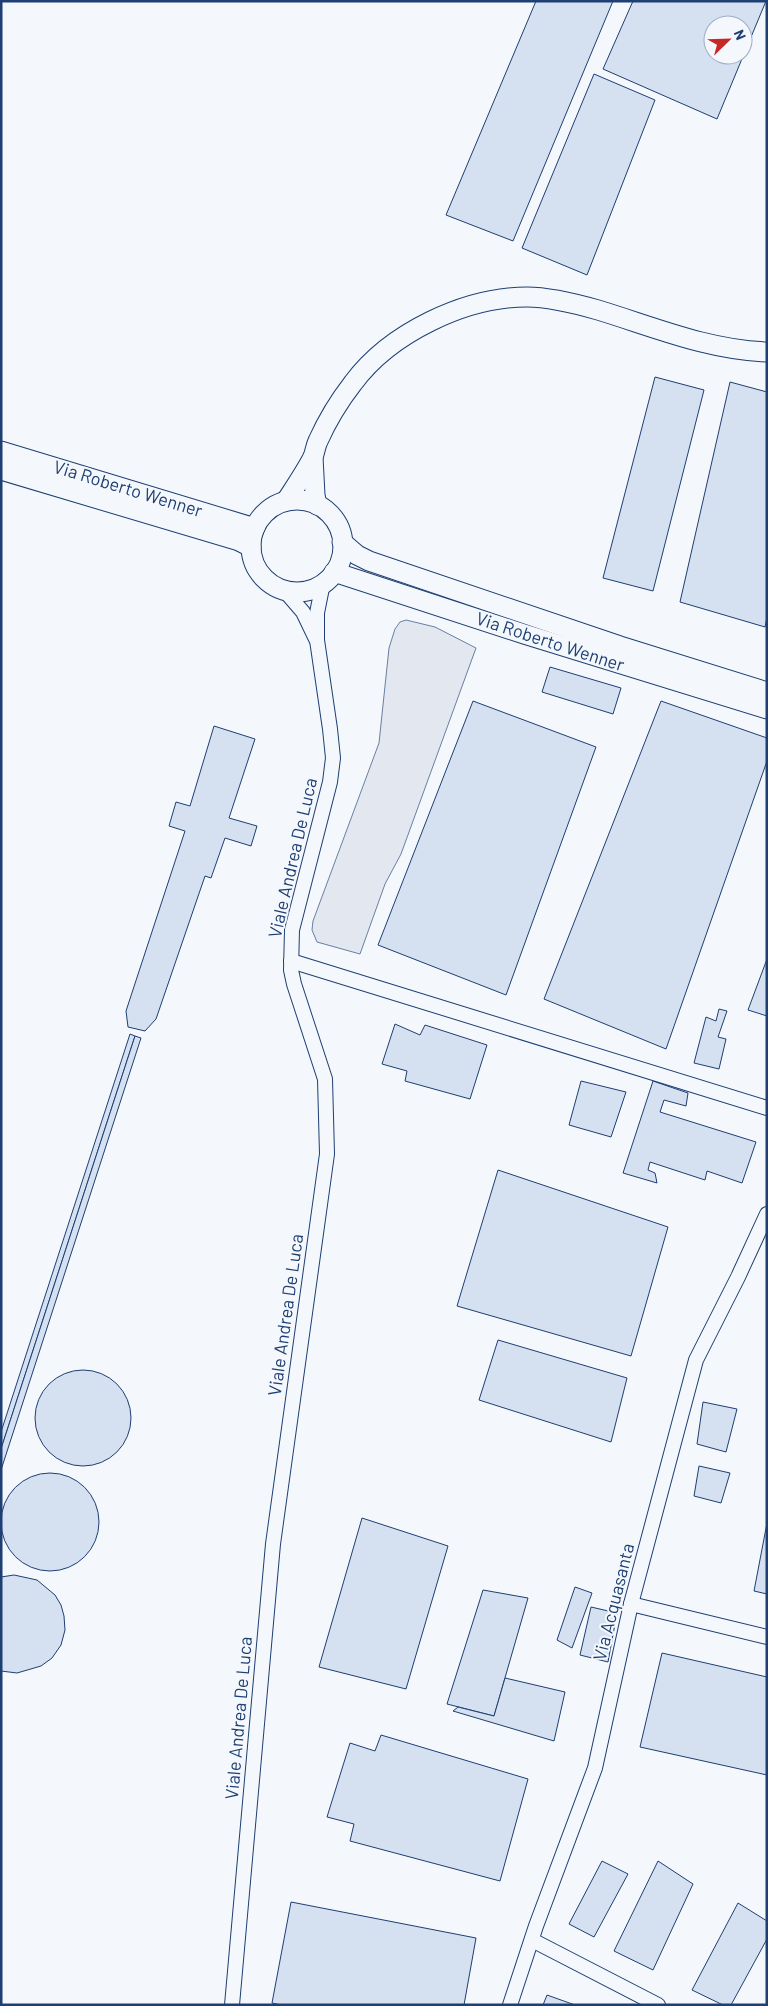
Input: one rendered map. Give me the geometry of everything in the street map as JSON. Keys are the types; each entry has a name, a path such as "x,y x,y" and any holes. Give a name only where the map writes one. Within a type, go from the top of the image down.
{"main road":[{"path":"286,502 313,457 317,443 327,423 353,382 371,361 408,333 457,310 489,300 529,297 554,301 596,310 697,342 749,352 767,352"},
{"name":"Via Roberto Wenner","path":"1,451 255,528"},
{"path":"313,457 314,495 318,505"},
{"name":"Via Roberto Wenner","path":"1,470 251,546"},
{"path":"304,501 318,505 325,510 337,524 342,542 341,557 329,578 308,590 300,592 276,587 263,577 254,563 251,546 255,528 264,514 278,504 286,502 304,501"},
{"name":"Via Roberto Wenner","path":"342,542 357,555 369,561 620,646 767,692"},
{"name":"Via Roberto Wenner","path":"329,578 524,634 767,709"}],"street":[{"path":"316,640 318,612 329,578"},
{"path":"284,590 303,612 316,640"},
{"name":"Viale Andrea De Luca","path":"232,2005 273,1544 326,1154 326,1078 294,984 291,961 294,921 330,782 333,758 327,704 316,640"},
{"path":"291,961 767,1108"},
{"name":"Via Acquasanta","path":"510,2005 595,1768 631,1604 696,1360 767,1214"},
{"path":"631,1604 767,1637"},
{"path":"532,1940 658,2005"}],"shaded area":[{"path":"406,620 435,627 476,648 401,854 385,884 360,954 317,942 312,930 313,921 379,743 389,648 395,629 400,622"}],"building":[{"path":"536,1 613,1 513,241 446,215"},
{"path":"633,1 766,1 753,32 753,15 703,15 703,65 739,65 717,119 603,69"},
{"path":"594,74 655,100 587,275 522,248"},
{"path":"655,377 704,390 653,591 603,578"},
{"path":"730,382 767,392 767,617 765,627 680,602"},
{"path":"550,667 621,688 613,714 542,692"},
{"path":"473,701 596,747 506,995 378,945"},
{"path":"661,701 767,738 767,761 666,1049 544,999"},
{"path":"214,726 255,739 229,818 257,826 251,846 225,838 211,878 205,876 156,1019 145,1031 128,1027 126,1011 185,831 169,826 176,802 190,806"},
{"path":"767,959 767,1016 748,1010"},
{"path":"719,1009 727,1011 718,1037 726,1039 719,1069 694,1063 706,1017 716,1021"},
{"path":"395,1024 420,1035 425,1025 487,1045 470,1099 405,1081 407,1071 382,1064"},
{"path":"130,1034 135,1036 1,1449 1,1432"},
{"path":"135,1036 141,1038 1,1470 1,1449"},
{"path":"581,1081 626,1092 611,1137 569,1125"},
{"path":"653,1081 688,1093 686,1106 664,1100 660,1112 756,1142 742,1183 707,1171 705,1180 650,1162 648,1170 655,1173 657,1183 623,1173"},
{"path":"498,1170 668,1227 631,1356 457,1306"},
{"path":"498,1340 627,1378 611,1442 479,1400"},
{"path":"83,1370 102,1373 117,1384 128,1399 131,1418 128,1437 117,1452 102,1463 83,1466 64,1463 49,1452 38,1437 35,1418 38,1399 49,1384 64,1373"},
{"path":"703,1402 737,1409 726,1452 697,1444"},
{"path":"699,1466 730,1473 721,1503 694,1496"},
{"path":"50,1473 69,1477 84,1488 95,1503 99,1522 95,1541 84,1556 69,1567 50,1571 31,1567 16,1556 5,1541 1,1522 5,1503 16,1488 31,1477"},
{"path":"362,1518 448,1546 406,1689 319,1667"},
{"path":"767,1523 767,1594 754,1591"},
{"path":"14,1575 37,1580 55,1595 61,1605 65,1630 61,1645 52,1658 41,1666 17,1673 1,1671 1,1577"},
{"path":"575,1587 592,1593 572,1648 557,1640"},
{"path":"483,1590 528,1598 494,1716 447,1704"},
{"path":"591,1607 617,1613 608,1662 580,1655"},
{"path":"662,1653 767,1677 767,1775 640,1747"},
{"path":"505,1678 565,1692 554,1741 453,1711 458,1707 494,1716"},
{"path":"381,1735 528,1779 500,1881 350,1841 354,1824 327,1817 350,1743 375,1751"},
{"path":"602,1861 628,1874 594,1937 569,1924"},
{"path":"658,1861 693,1884 653,1970 614,1951"},
{"path":"291,1902 476,1938 464,2005 281,2005 272,2003"},
{"path":"738,1903 767,1921 767,1939 731,2005 723,2005 692,1990"},
{"path":"547,1995 575,2005 543,2005"}]}
